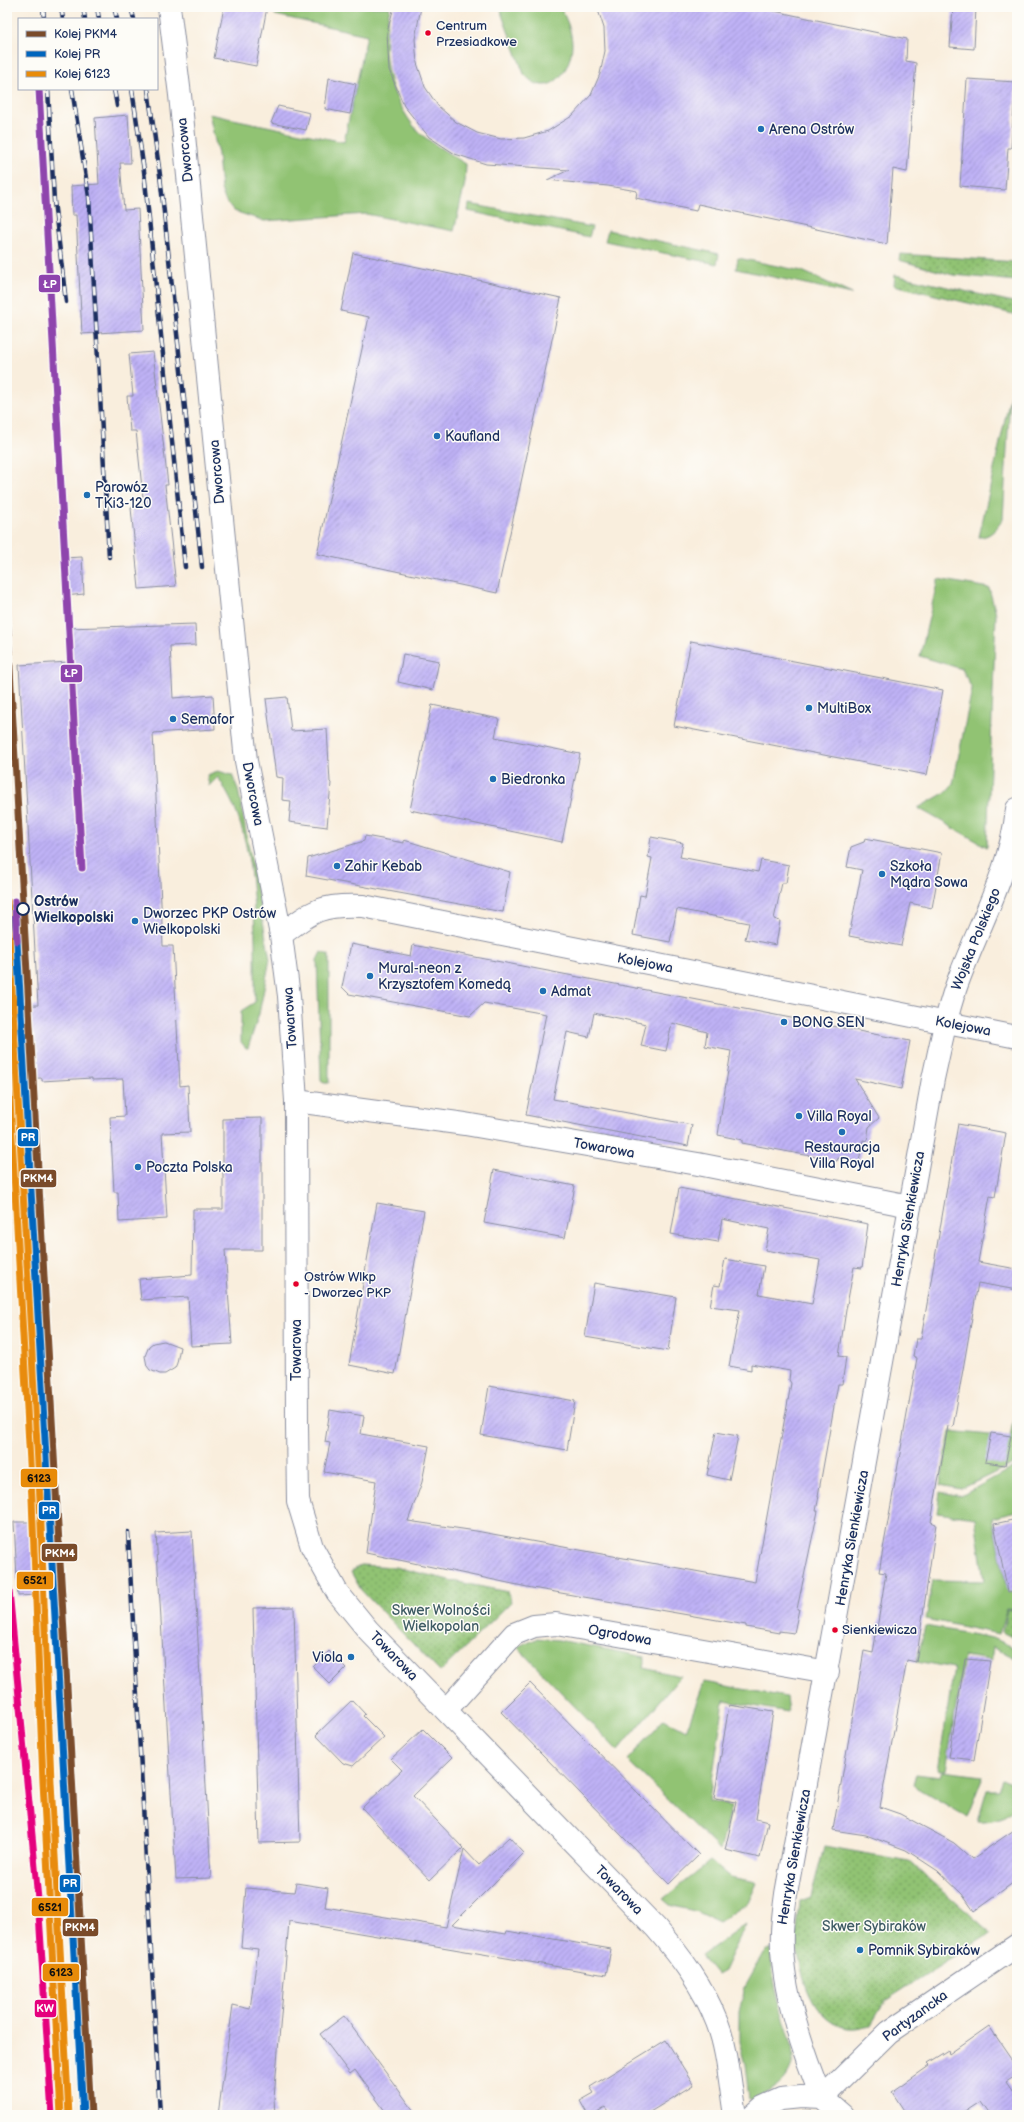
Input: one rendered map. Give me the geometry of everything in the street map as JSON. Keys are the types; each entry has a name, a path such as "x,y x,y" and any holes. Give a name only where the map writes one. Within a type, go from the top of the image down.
{"main road":[{"name":"Dworcowa","path":"169,7 181,103 245,753 282,935"},
{"name":"Wojska Polskiego","path":"946,1023 959,977 999,881 1014,832 1017,809"},
{"name":"Kolejowa","path":"282,935 302,919 321,908 344,905 364,906 1017,1037"},
{"name":"Towarowa","path":"282,935 289,996 296,1102 296,1425 298,1501 303,1522 312,1547 337,1592 368,1630 656,1928 682,1958 700,1986 718,2023 728,2067 735,2115"},
{"name":"Henryka Sienkiewicza","path":"822,2098 808,2062 788,1991 783,1961 782,1937 788,1886 828,1672 910,1206 933,1079 946,1023"},
{"name":"Towarowa","path":"296,1102 465,1124 698,1164 910,1206"},
{"name":"Ogrodowa","path":"446,1710 514,1634 534,1626 556,1624 828,1672"},
{"name":"Partyzancka","path":"822,2098 889,2032 1017,1945"},
{"path":"754,2115 763,2107 781,2099 801,2097 822,2098 842,2115"}],"green space":[{"path":"276,7 390,7 387,21 385,47 388,71 396,96 408,119 419,132 438,147 466,164 465,183 454,231 366,214 264,221 234,211 225,200 221,189 218,154 209,114 344,142 367,35 275,15"},
{"path":"501,7 560,7 568,24 572,42 568,62 564,72 558,79 550,84 542,85 533,82 524,74 502,15"},
{"path":"469,204 592,227 589,237 468,211"},
{"path":"608,230 719,254 717,264 605,241"},
{"path":"900,254 1017,262 1017,281 953,275 899,260"},
{"path":"738,258 802,271 852,294 736,269"},
{"path":"895,275 1017,303 1017,315 894,285"},
{"path":"1010,397 1003,519 996,529 990,534 979,537"},
{"path":"938,579 989,588 996,614 987,847 918,808 946,792 953,784 972,689 962,669 920,656"},
{"path":"218,771 232,775 238,789 270,959 259,1014 248,1048 246,1048 241,1042 241,1011 255,1002 254,904 248,854 235,809 218,777 209,786 207,775"},
{"path":"321,952 329,955 329,1083 324,1083 321,1080 317,960"},
{"path":"1017,1400 1017,1462 961,1489 940,1485 950,1431 1010,1437"},
{"path":"1017,1465 1017,1512 992,1518 1006,1584 1017,1582 1017,1609 1007,1608 999,1634 926,1619 933,1580 984,1581 975,1518 937,1513 940,1492 961,1496"},
{"name":"Skwer Wolności Wielkopolan","path":"361,1565 395,1567 508,1592 511,1602 440,1672 361,1590 351,1572"},
{"path":"1007,1609 1017,1610 1017,1640 1002,1632"},
{"path":"925,1626 993,1638 1017,1649 1017,1659 993,1647 991,1660 964,1656 946,1770 938,1770 954,1668 917,1661"},
{"path":"536,1638 559,1640 645,1657 643,1668 681,1676 618,1751 517,1647"},
{"path":"704,1682 786,1697 788,1712 724,1701 709,1801 731,1806 720,1850 627,1760 664,1719 686,1731"},
{"path":"942,1771 983,1776 967,1817 913,1785 916,1774 940,1777"},
{"path":"1003,1779 1017,1786 1017,1807 1009,1814 999,1818 988,1821 978,1821 987,1790 999,1790"},
{"name":"Skwer Sybiraków","path":"824,1846 909,1861 991,1933 885,2001 871,2025 849,2028 836,2024 825,2017 816,2007 804,1981 798,1953 797,1940 800,1901 811,1897"},
{"path":"710,1861 731,1878 757,1883 748,1903 719,1922 698,1912 670,1905 663,1899"},
{"path":"746,1924 724,1971 717,1975 701,1956"},
{"path":"770,1948 776,1988 781,2011 790,2039 793,2058 791,2067 784,2080 777,2087 756,2100 749,2099 745,2064 739,2043 739,2012 745,1987 764,1953"}],"building":[{"path":"224,7 267,7 256,66 214,58"},
{"name":"Arena Ostrów","path":"394,7 421,7 415,39 417,63 425,87 438,106 456,122 477,133 501,139 524,138 548,131 572,116 591,95 600,74 605,51 604,28 597,7 755,7 907,39 906,61 916,63 907,172 893,169 887,244 698,204 696,211 636,198 637,191 608,186 547,180 569,170 486,164 455,154 429,137 404,106 389,70 387,32"},
{"path":"953,7 976,7 974,49 950,47"},
{"path":"329,78 356,84 350,114 325,109"},
{"path":"967,79 1016,82 1011,148 1008,148 1005,190 960,186"},
{"path":"278,106 310,113 306,130 271,123"},
{"path":"128,115 131,163 120,163 124,210 138,209 144,330 82,334 76,215 72,215 71,186 99,184 95,118"},
{"name":"Kaufland","path":"353,253 561,298 497,593 317,554 369,317 341,311"},
{"path":"153,352 168,485 165,485 176,586 139,589 131,508 144,507 136,431 130,431 127,396 133,396 129,354"},
{"path":"82,557 84,594 65,596 63,558"},
{"path":"195,624 196,645 170,646 173,698 213,695 215,729 153,733 163,946 173,946 180,1086 188,1085 190,1132 162,1133 167,1219 119,1222 118,1192 114,1192 110,1117 125,1116 123,1079 92,1080 92,1078 42,1081 42,1078 7,1079 7,1006 38,1005 19,665 69,662 67,628"},
{"name":"MultiBox","path":"691,641 943,690 927,775 674,726"},
{"path":"403,654 439,661 433,690 398,682"},
{"path":"287,697 291,731 327,729 331,783 327,827 289,822 291,801 282,800 283,778 276,777 266,699"},
{"path":"432,705 499,719 495,737 580,754 562,842 410,810"},
{"path":"365,836 404,843 404,840 510,872 503,912 306,876 308,858 364,841"},
{"path":"651,837 683,843 680,857 758,872 761,860 789,865 786,883 782,883 774,919 780,921 776,945 745,939 749,923 677,909 670,942 633,935 640,895 645,896 652,858 648,857"},
{"path":"865,838 942,853 932,908 910,903 901,946 849,936 862,870 847,867 851,847 864,842"},
{"path":"351,944 411,956 413,945 910,1041 901,1089 855,1079 879,1118 869,1127 867,1141 863,1140 859,1162 838,1158 837,1161 742,1143 742,1140 718,1135 731,1051 705,1046 707,1032 672,1023 666,1051 641,1046 646,1024 594,1013 589,1037 567,1032 553,1099 692,1125 688,1146 526,1115 546,1014 484,1003 470,1016 349,994 342,987"},
{"path":"262,1118 262,1250 225,1250 232,1344 191,1346 188,1297 141,1300 139,1279 192,1275 193,1209 223,1209 223,1119"},
{"path":"958,1124 1006,1133 995,1197 990,1196 978,1262 1017,1269 1017,1290 978,1283 953,1427 948,1426 931,1522 936,1524 916,1662 907,1660 880,1807 900,1814 954,1843 972,1859 1017,1828 1017,1880 974,1911 962,1894 938,1871 906,1850 866,1835 833,1830 864,1651 873,1653 886,1573 879,1572 917,1358 913,1356 916,1339 921,1339"},
{"path":"494,1170 575,1186 565,1238 484,1223"},
{"path":"679,1188 868,1224 862,1268 854,1267 846,1310 839,1356 846,1357 842,1384 838,1384 818,1496 816,1511 818,1511 797,1609 799,1609 794,1633 779,1631 779,1633 746,1627 746,1625 532,1588 366,1553 376,1481 324,1472 330,1443 325,1442 330,1410 364,1416 361,1434 429,1446 422,1482 408,1521 476,1531 755,1582 791,1383 789,1380 790,1371 751,1364 751,1370 729,1366 740,1310 710,1306 714,1285 720,1286 725,1259 764,1266 759,1294 812,1304 820,1260 765,1250 769,1229 722,1219 718,1242 671,1234"},
{"path":"377,1203 424,1211 395,1374 349,1365"},
{"path":"594,1283 676,1297 668,1351 585,1337"},
{"path":"164,1341 180,1347 175,1368 165,1374 160,1374 150,1370 147,1366 145,1356 149,1346 153,1343"},
{"path":"489,1386 575,1401 567,1450 481,1435"},
{"path":"716,1432 738,1436 729,1480 707,1475"},
{"path":"991,1433 1011,1436 1005,1465 985,1462"},
{"path":"1017,1519 1017,1591 1008,1592 994,1524"},
{"path":"14,1522 33,1522 37,1595 18,1596"},
{"path":"192,1531 211,1878 176,1879 156,1533"},
{"path":"294,1607 300,1842 259,1843 253,1608"},
{"path":"329,1651 346,1668 330,1684 313,1667"},
{"path":"965,1659 990,1661 974,1760 949,1757"},
{"path":"530,1683 699,1855 669,1884 501,1712"},
{"path":"352,1700 365,1714 363,1716 384,1737 353,1766 343,1763 316,1735"},
{"path":"729,1705 773,1712 756,1819 768,1822 760,1858 725,1850 736,1802 714,1799"},
{"path":"423,1729 452,1758 413,1796 463,1848 430,1880 362,1808 402,1770 391,1759"},
{"path":"509,1837 524,1853 452,1925 506,1934 507,1931 611,1949 606,1975 289,1921 274,2098 275,2115 218,2115 233,2005 250,2009 258,1949 241,1947 246,1888 294,1892 296,1883 328,1888 325,1907 446,1927 464,1849 479,1865"},
{"path":"344,2016 417,2115 388,2115 355,2070 350,2074 320,2034"},
{"path":"989,2026 1017,2067 1017,2075 1006,2082 1017,2098 1017,2115 989,2115 980,2102 960,2115 907,2115 892,2092 929,2066 927,2064 948,2051 949,2054"},
{"path":"666,2040 694,2085 645,2115 610,2115 605,2108 594,2115 588,2115 580,2101 594,2093 590,2087"}],"railway":[{"path":"43,7 44,18"},
{"path":"61,7 63,18"},
{"path":"83,7 85,18"},
{"path":"97,7 99,18"},
{"path":"114,7 117,18"},
{"path":"131,7 134,18"},
{"path":"48,90 54,201 66,302"},
{"path":"72,90 89,197 109,557"},
{"path":"114,90 117,106"},
{"path":"132,90 144,171 185,567"},
{"path":"148,90 160,175 202,567"},
{"path":"128,1532 160,2115"}],"rail line":[{"name":"PKM4","path":"7,616 91,2115"},
{"name":"6123","path":"7,901 40,1499 51,1782 69,2115"},
{"name":"PR","path":"15,906 83,2115"}],"transit line":[{"name":"ŁP","path":"39,90 82,868"},
{"name":"ŁP","path":"15,901 17,941"},
{"name":"6521","path":"7,1046 32,1499 43,1782 61,2115"},
{"name":"KW","path":"7,1569 38,1899 52,2115"}],"place":[{"name":"Centrum Przesiadkowe","path":"428,33"},
{"name":"Arena Ostrów","path":"761,129"},
{"name":"Kaufland","path":"437,436"},
{"name":"Parowóz TKi3-120","path":"87,495"},
{"name":"MultiBox","path":"809,708"},
{"name":"Semafor","path":"173,719"},
{"name":"Biedronka","path":"493,779"},
{"name":"Zahir Kebab","path":"337,866"},
{"name":"Szkoła Mądra Sowa","path":"882,874"},
{"name":"Ostrów Wielkopolski","path":"23,909"},
{"name":"Dworzec PKP Ostrów Wielkopolski","path":"135,921"},
{"name":"Mural-neon z Krzysztofem Komedą","path":"370,976"},
{"name":"Admat","path":"543,991"},
{"name":"BONG SEN","path":"784,1022"},
{"name":"Villa Royal","path":"799,1116"},
{"name":"Restauracja Villa Royal","path":"842,1132"},
{"name":"Poczta Polska","path":"138,1167"},
{"name":"Ostrów Wlkp - Dworzec PKP","path":"296,1284"},
{"name":"Sienkiewicza","path":"835,1630"},
{"name":"Viola","path":"351,1657"},
{"name":"Pomnik Sybiraków","path":"860,1950"}]}
